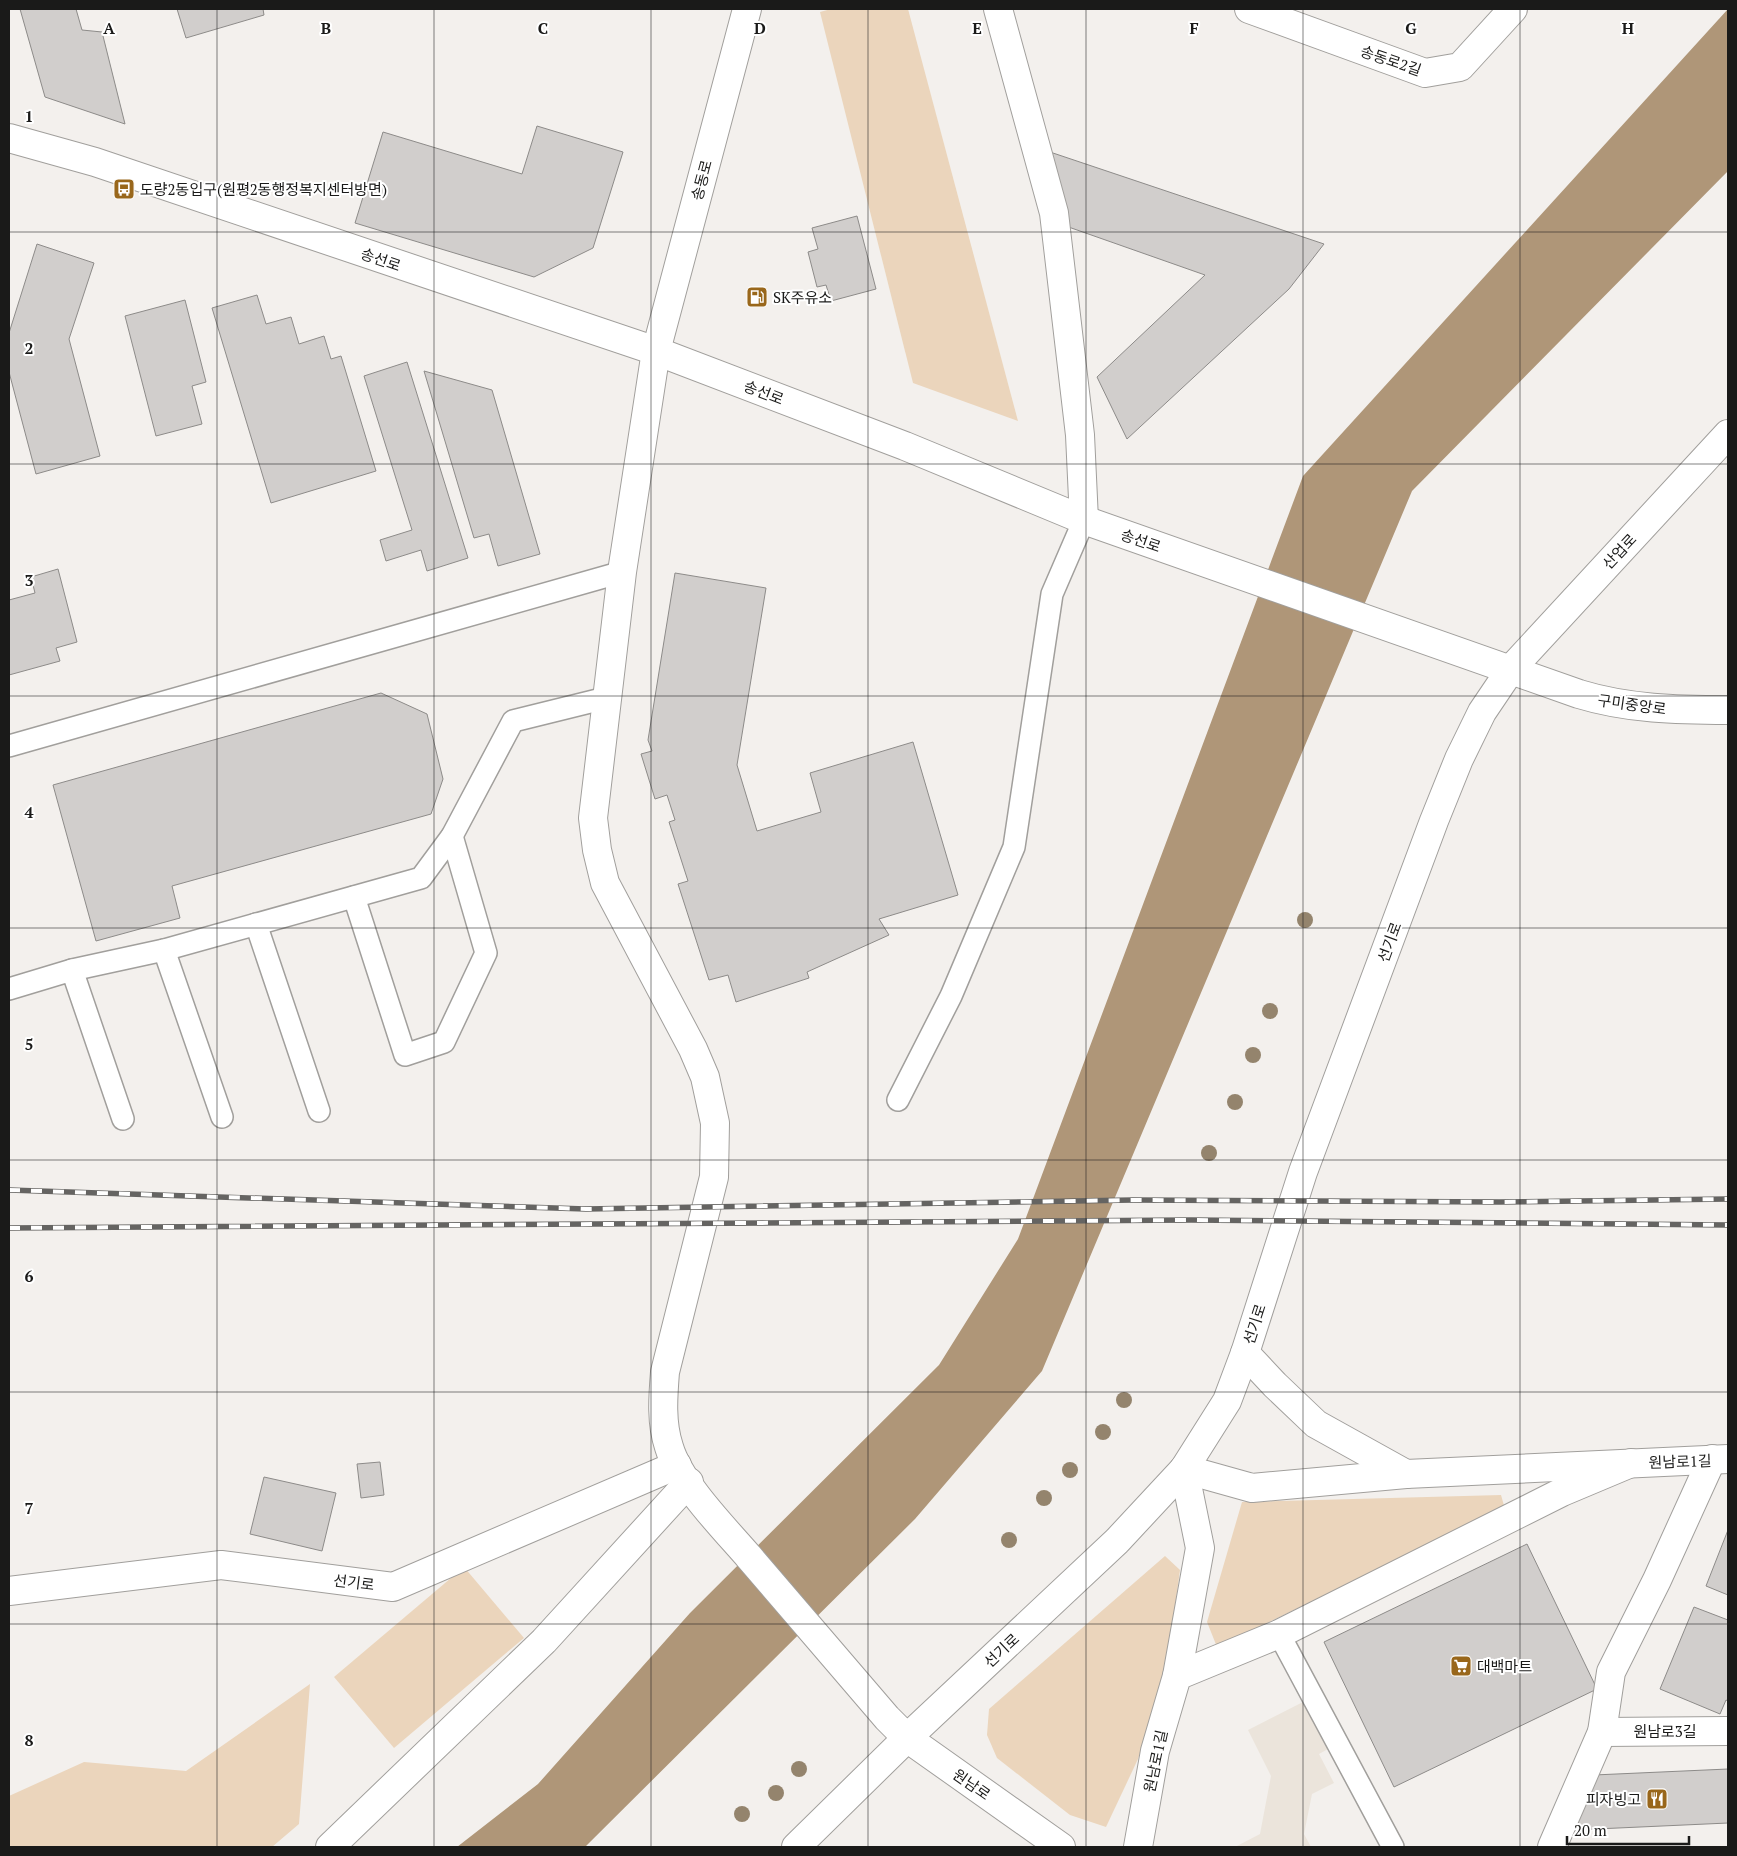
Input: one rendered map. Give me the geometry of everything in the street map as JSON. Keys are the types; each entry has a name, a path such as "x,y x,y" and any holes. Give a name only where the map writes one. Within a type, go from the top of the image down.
{"street":[{"name":"송동로","path":"606,698 622,572 656,352 747,9"},
{"path":"998,9 1054,213 1080,435 1084,520"},
{"name":"송동로2길","path":"1249,9 1425,73 1460,67 1513,9"},
{"name":"송선로","path":"9,138 95,162 656,352 905,446 1084,520 1511,669"},
{"name":"산업로","path":"1511,669 1728,434"},
{"name":"구미중앙로","path":"1511,669 1578,694 1618,705 1673,710 1728,710"},
{"name":"선기로","path":"796,1847 907,1738 1117,1541 1184,1469 1227,1401 1245,1353 1303,1172 1434,821 1459,759 1482,712 1511,669"},
{"name":"원남로","path":"606,698 593,818 597,850 605,882 705,1077 715,1123 714,1177 665,1372 663,1397 665,1428 669,1448 683,1474 708,1509 887,1718 907,1738 1061,1847"},
{"path":"1245,1353 1274,1385 1316,1424 1406,1474"},
{"path":"1552,1847 1602,1732 1611,1672 1720,1459"},
{"name":"원남로1길","path":"1138,1847 1155,1751 1177,1676 1200,1548 1184,1469 1252,1488 1406,1474 1720,1459"},
{"path":"1177,1676 1279,1634 1562,1492 1631,1463"},
{"path":"330,1847 544,1641 683,1474"},
{"name":"선기로","path":"9,1591 221,1566 393,1587 683,1474"},
{"name":"원남로3길","path":"1602,1732 1728,1731"}],"lane":[{"path":"898,1100 951,996 1014,847 1052,594 1084,520"},
{"path":"9,746 622,572"},
{"path":"9,989 72,970 164,950 421,878 452,836 513,721 606,698"},
{"path":"354,896 405,1055 444,1042 486,954 452,836"},
{"path":"256,924 319,1111"},
{"path":"164,950 222,1117"},
{"path":"72,970 123,1119"},
{"path":"1279,1634 1393,1847"}],"shaded area":[{"path":"831,9 908,9 1018,421 913,383 820,12"},
{"path":"1728,9 1728,171 1412,491 1042,1371 915,1519 585,1847 457,1847 538,1784 690,1613 939,1365 1018,1239 1303,476"},
{"path":"1501,1495 1505,1509 1217,1647 1207,1622 1242,1502"},
{"path":"1165,1556 1180,1570 1166,1673 1138,1759 1106,1827 1070,1815 997,1758 987,1735 989,1709"},
{"path":"464,1567 524,1638 394,1748 334,1677"},
{"path":"310,1684 299,1824 272,1847 9,1847 9,1796 84,1762 186,1771"},
{"path":"1303,1702 1328,1749 1319,1754 1334,1783 1312,1794 1304,1834 1311,1847 1235,1847 1260,1834 1271,1776 1248,1730"}],"building":[{"path":"20,9 76,9 82,30 102,32 125,124 45,97"},
{"path":"177,9 263,9 264,15 186,38"},
{"path":"537,126 623,152 593,248 534,277 355,223 383,132 522,174"},
{"path":"1047,151 1324,244 1289,289 1127,439 1097,377 1205,275 1060,224"},
{"path":"857,216 876,289 831,301 826,285 817,287 808,252 818,249 812,228"},
{"path":"37,244 94,263 69,339 100,456 36,474 9,372 9,333"},
{"path":"257,295 266,324 291,317 299,344 324,336 331,359 341,356 376,471 271,503 212,308"},
{"path":"185,300 206,382 192,386 202,424 156,436 125,316"},
{"path":"407,362 468,558 427,571 421,550 386,561 380,540 412,530 364,376"},
{"path":"424,371 492,390 540,554 498,566 489,534 474,538"},
{"path":"58,569 77,642 56,648 60,661 9,675 9,600 35,593 31,577"},
{"path":"675,573 766,588 737,765 757,831 821,812 810,773 913,742 958,895 879,919 889,935 807,972 809,978 736,1002 728,975 709,980 678,884 688,881 669,822 675,820 667,795 655,799 641,754 652,751 648,740"},
{"path":"381,693 427,714 443,779 431,814 172,886 180,918 96,941 53,785"},
{"path":"380,1462 384,1495 361,1498 357,1464"},
{"path":"264,1477 336,1493 322,1551 250,1534"},
{"path":"1728,1530 1728,1595 1706,1586"},
{"name":"대백마트","path":"1527,1544 1597,1689 1394,1787 1324,1642"},
{"path":"1694,1607 1728,1620 1728,1701 1726,1700 1720,1714 1660,1689"},
{"name":"피자빙고","path":"1728,1769 1728,1823 1574,1830 1594,1775"}],"railway":[{"path":"9,1190 586,1209 1133,1200 1499,1202 1728,1199"},
{"path":"9,1228 1191,1220 1728,1225"}],"place":[{"name":"도량2동입구(원평2동행정복지센터방면)","path":"124,189"},
{"name":"SK주유소","path":"757,297"},
{"name":"대백마트","path":"1461,1666"},
{"name":"피자빙고","path":"1657,1799"}]}
